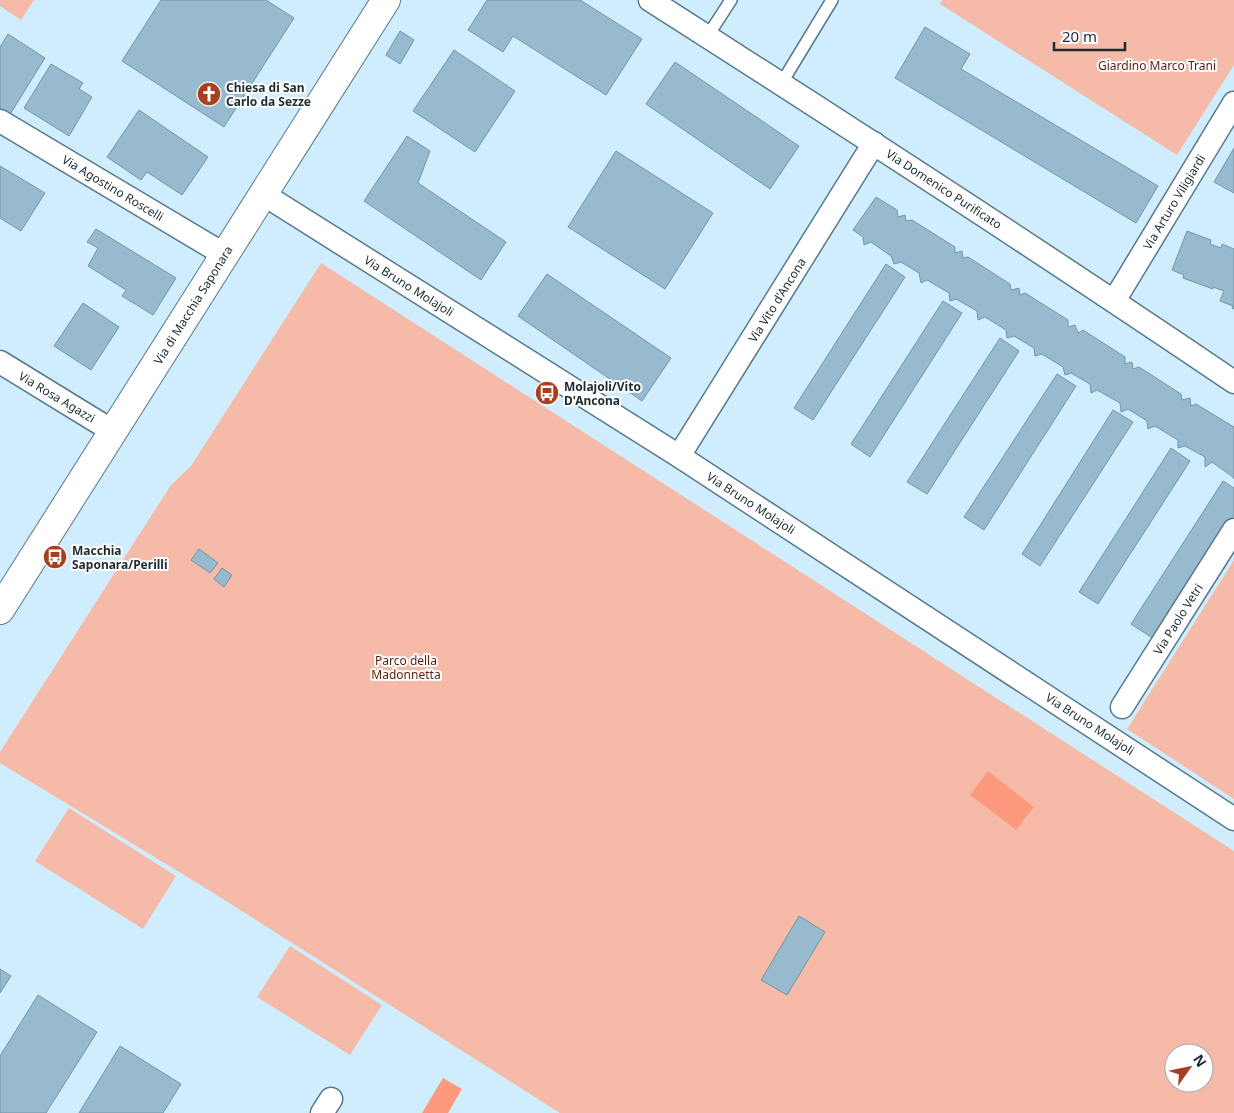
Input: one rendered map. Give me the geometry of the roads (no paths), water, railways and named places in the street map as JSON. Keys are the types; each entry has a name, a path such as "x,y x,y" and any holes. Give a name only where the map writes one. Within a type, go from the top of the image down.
{"street":[{"name":"Via di Macchia Saponara","path":"0,610 386,0"},
{"name":"Via Domenico Purificato","path":"650,0 874,143 1234,382"},
{"name":"Via Arturo Viligiardi","path":"1114,301 1234,103"},
{"name":"Via Agostino Roscelli","path":"0,121 225,255"},
{"name":"Via Vito d'Ancona","path":"679,456 874,143"},
{"name":"Via Bruno Molajoli","path":"263,194 679,456 1234,819"},
{"name":"Via Rosa Agazzi","path":"0,362 114,432"},
{"name":"Via Paolo Vetri","path":"1122,708 1234,530"}],"lane":[{"path":"707,36 731,0"},
{"path":"781,84 832,0"}],"place":[{"name":"Chiesa di San Carlo da Sezze","path":"209,94"},
{"name":"Molajoli/Vito D'Ancona","path":"547,393"},
{"name":"Macchia Saponara/Perilli","path":"55,557"}],"park label":[{"name":"Giardino Marco Trani","path":"1157,65"},
{"name":"Parco della Madonnetta","path":"406,667"}]}
